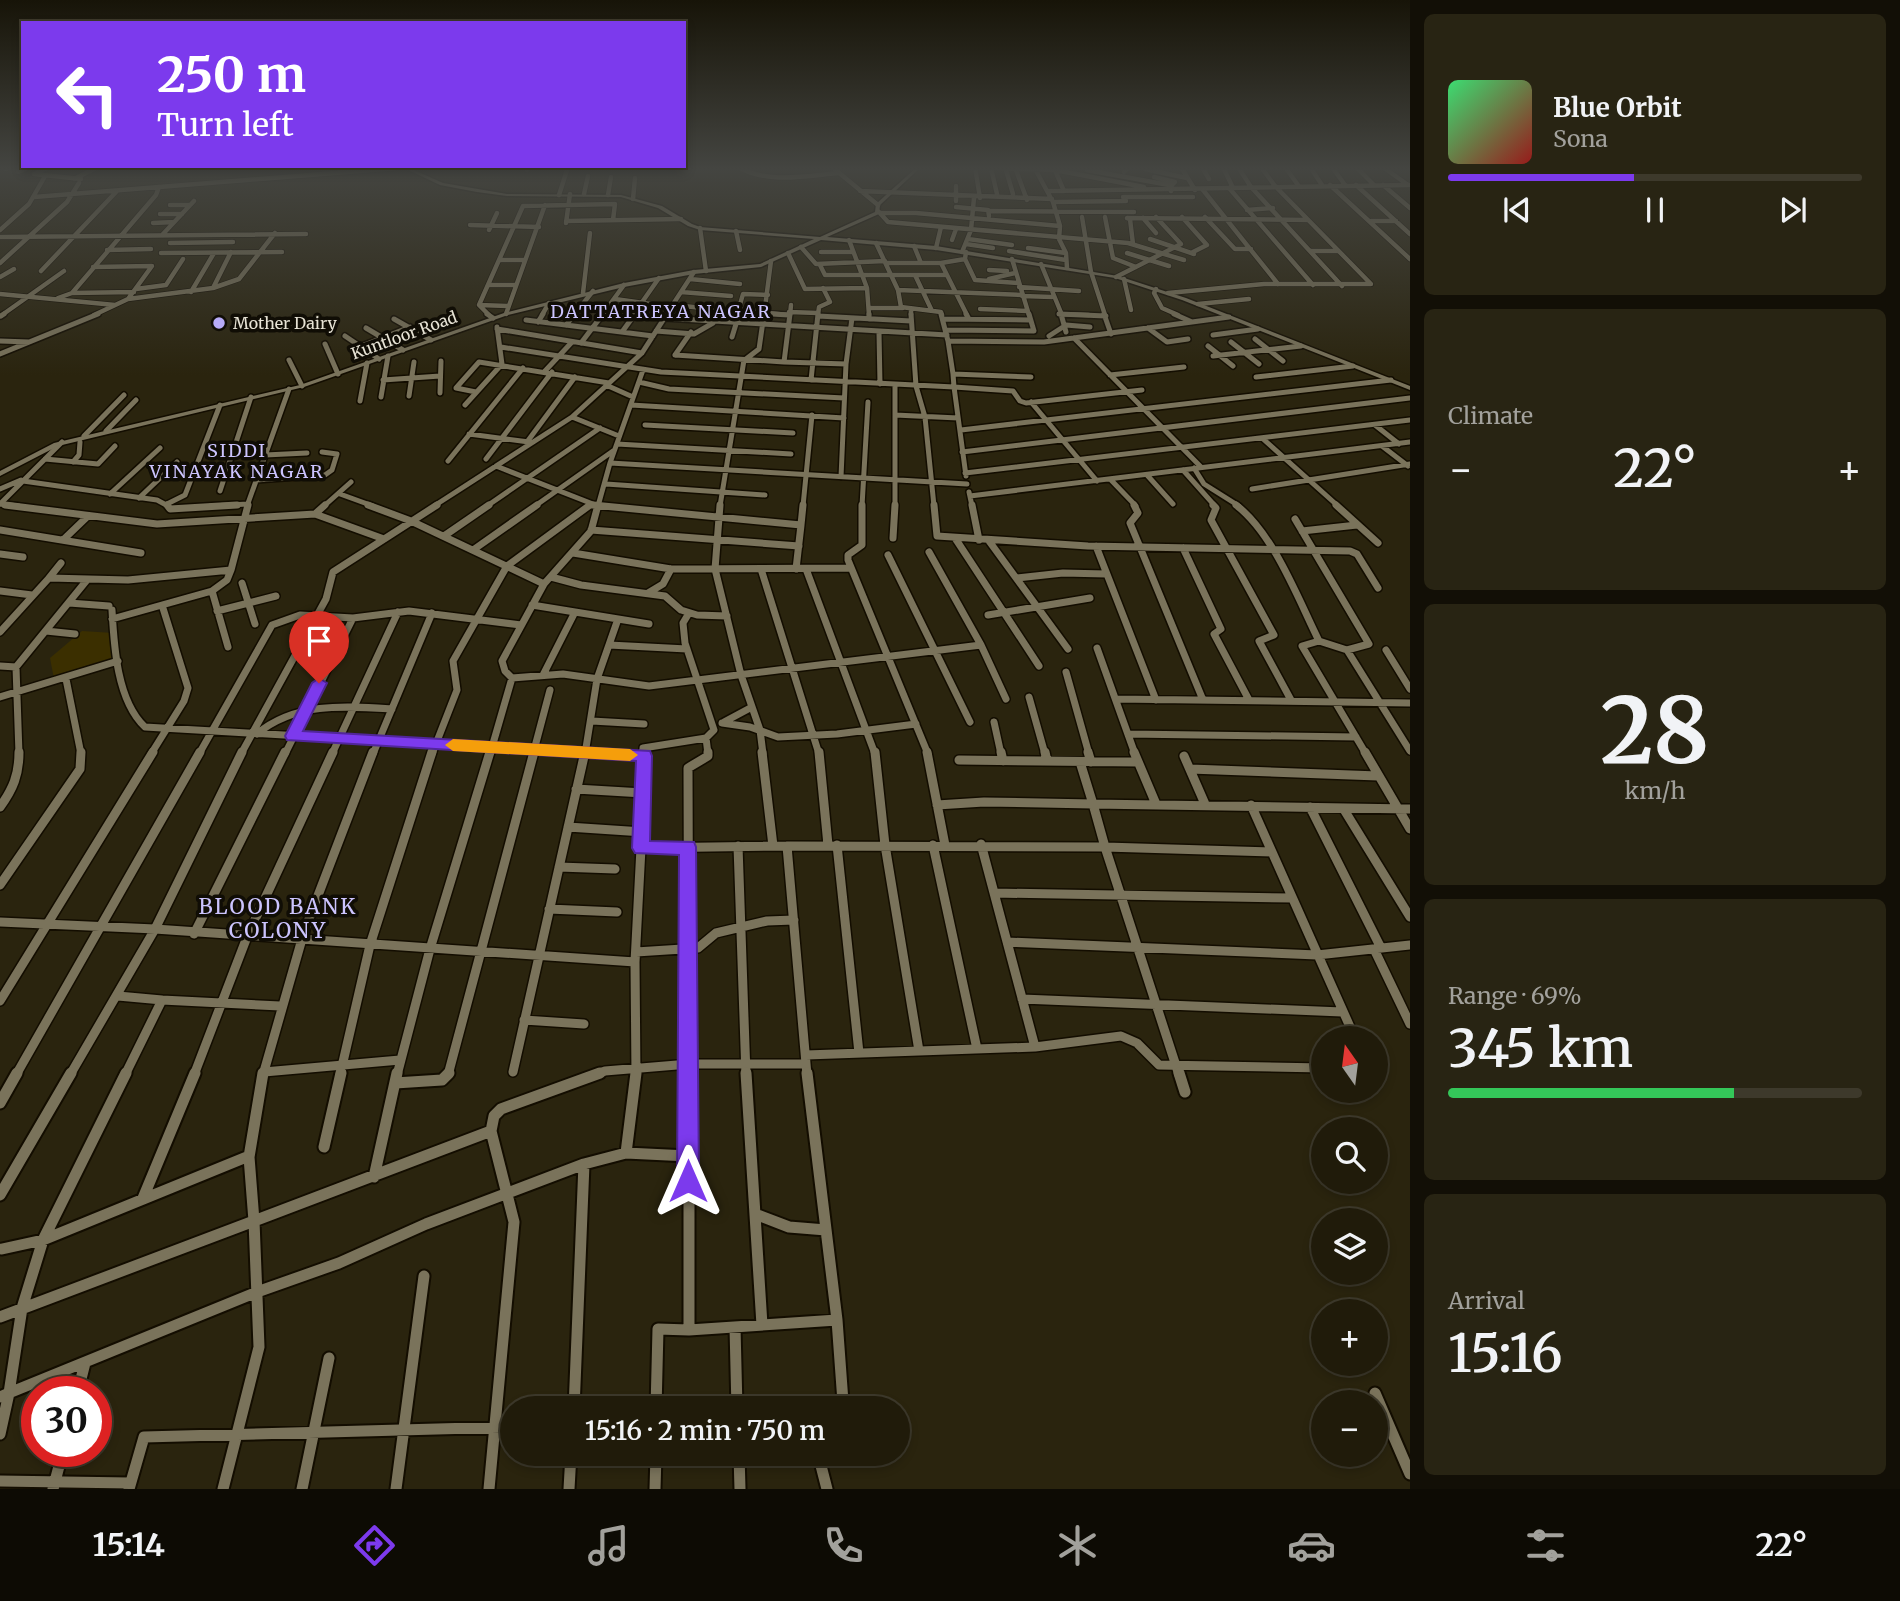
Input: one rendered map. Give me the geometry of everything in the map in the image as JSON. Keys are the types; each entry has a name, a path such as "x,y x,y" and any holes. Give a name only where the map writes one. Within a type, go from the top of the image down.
{"street":[{"path":"0,263 29,236"},
{"path":"41,271 74,236"},
{"path":"72,293 120,236"},
{"path":"0,354 128,299 175,236"},
{"path":"128,299 191,292 239,279 272,236"},
{"path":"465,405 502,364 494,318 480,309 480,305 510,236"},
{"path":"506,314 514,285 535,236"},
{"path":"583,293 590,236"},
{"path":"701,236 706,271"},
{"path":"737,236 740,250"},
{"path":"803,236 936,248 1124,279 1198,304 1410,388"},
{"name":"Kuntloor Road","path":"0,474 40,450 62,442 302,386 506,314 583,293 659,278 753,266 771,261 825,236"},
{"path":"936,248 937,236"},
{"path":"969,236 964,254 975,280 995,309"},
{"path":"970,236 994,245 1012,245"},
{"path":"947,335 1034,331 1015,272 1008,259 1016,236"},
{"path":"1027,251 1034,236"},
{"path":"1040,236 1133,244 1184,260"},
{"path":"1086,236 1091,272 1111,334"},
{"path":"1109,236 1114,259 1136,267"},
{"path":"1132,236 1133,244"},
{"path":"1115,277 1181,244 1174,236"},
{"path":"1191,253 1207,245 1199,236"},
{"path":"1223,236 1235,249 1251,250"},
{"path":"1240,236 1278,284"},
{"path":"1270,236 1313,285"},
{"path":"1298,236 1342,286"},
{"path":"1168,293 1278,284 1371,284 1324,236"},
{"path":"1387,236 1410,259"},
{"path":"1043,250 1046,237"},
{"path":"1059,239 1066,253 1067,268"},
{"path":"1150,239 1198,255"},
{"path":"849,240 867,288 869,319"},
{"path":"170,243 233,242"},
{"path":"876,243 892,275 903,308"},
{"path":"989,256 994,245"},
{"path":"914,246 920,263"},
{"path":"801,247 811,262 820,265 941,263 964,254"},
{"path":"107,250 151,249"},
{"path":"1009,251 1043,250 1066,253"},
{"path":"1027,251 1066,260"},
{"path":"1311,251 1338,251"},
{"path":"821,252 852,252"},
{"path":"1403,252 1410,253"},
{"path":"161,253 282,253"},
{"path":"191,292 214,253"},
{"path":"213,288 231,253"},
{"path":"788,253 805,289 867,288"},
{"path":"1128,253 1168,266"},
{"path":"58,298 72,293 135,290 166,285 183,259"},
{"path":"499,260 525,260"},
{"path":"771,261 758,349 744,360 740,376 718,518 715,569 741,675 760,730 773,846"},
{"path":"941,263 968,319"},
{"path":"1041,264 1052,297 1066,325"},
{"path":"820,265 825,275 945,275"},
{"path":"93,267 152,266"},
{"path":"0,277 14,269"},
{"path":"989,270 1015,272"},
{"path":"1,316 64,271"},
{"path":"0,1195 155,929 326,599 333,572 572,417 642,353 694,272"},
{"path":"986,280 996,275 1015,272"},
{"path":"915,275 932,311"},
{"path":"622,332 659,278"},
{"path":"690,279 740,284"},
{"path":"1124,279 1130,310"},
{"path":"975,280 1079,290"},
{"path":"489,285 514,285"},
{"path":"580,343 624,285"},
{"path":"811,380 814,329 819,307 830,302 822,288"},
{"path":"1156,289 1154,293 1160,306 1192,322"},
{"path":"898,290 1052,297"},
{"path":"566,325 593,291"},
{"path":"681,292 731,296"},
{"path":"0,294 118,305"},
{"path":"768,295 743,294 738,302 741,310 763,314 911,321"},
{"path":"615,299 723,310"},
{"path":"1198,304 1249,299"},
{"path":"538,322 549,303"},
{"path":"480,305 508,306"},
{"path":"784,362 791,305"},
{"path":"869,308 941,312 953,374 965,473 979,540"},
{"path":"0,309 11,309"},
{"path":"840,309 842,317"},
{"path":"980,309 1027,311"},
{"path":"912,310 916,386 925,417 936,535 939,538 1096,546 1354,552 1378,588"},
{"path":"1059,314 1106,316"},
{"path":"664,318 947,335 1030,343 1229,317"},
{"path":"841,477 846,365 852,318"},
{"path":"394,319 430,340"},
{"path":"944,319 1031,323 1056,341"},
{"path":"526,320 622,332 689,335 707,330 713,323"},
{"path":"698,321 675,355 846,365"},
{"path":"732,337 736,324"},
{"path":"1066,325 1063,328 1066,332"},
{"path":"1049,336 1066,325 1090,327"},
{"path":"359,347 410,327"},
{"path":"366,328 403,350"},
{"path":"1148,328 1167,342 1188,339"},
{"path":"498,329 642,353"},
{"path":"1213,335 1258,329"},
{"path":"879,332 880,384"},
{"path":"345,336 379,359"},
{"path":"1074,338 1181,447 1197,468 1207,497"},
{"path":"1255,339 1283,362"},
{"path":"0,341 33,342"},
{"path":"486,459 558,356 572,342"},
{"path":"1231,342 1259,365"},
{"path":"325,344 338,374"},
{"path":"1208,346 1233,366"},
{"path":"1213,356 1301,346"},
{"path":"501,347 643,370 1013,391 1020,401 1031,402 1142,390"},
{"path":"381,397 387,356"},
{"path":"289,359 302,386"},
{"path":"440,393 441,361"},
{"path":"410,396 414,362"},
{"path":"360,401 368,363"},
{"path":"476,392 456,388 477,363 502,364 608,384 632,401 844,418"},
{"path":"1256,377 1353,366"},
{"path":"1110,375 1184,367"},
{"path":"447,461 523,368"},
{"path":"512,678 505,671 502,661 544,584 591,530 600,507 610,463 643,370"},
{"path":"953,374 1031,377"},
{"path":"383,380 440,376"},
{"path":"530,442 575,377"},
{"path":"961,430 1391,380"},
{"path":"639,382 669,389 844,398"},
{"path":"893,538 896,481 895,384"},
{"path":"69,603 111,612 162,605 212,591 227,580 243,519 289,389"},
{"path":"73,462 79,456 82,439 124,395"},
{"path":"220,491 251,397"},
{"path":"962,452 1410,398"},
{"path":"106,431 136,400"},
{"path":"868,402 862,479 862,545 848,555 849,568 928,755 945,845"},
{"path":"1031,402 1097,481"},
{"path":"0,489 25,479 167,504 185,495 220,405"},
{"path":"796,569 813,415"},
{"path":"895,415 958,418"},
{"path":"572,417 600,428 617,443 792,454"},
{"path":"965,473 1410,420"},
{"path":"645,425 793,433"},
{"path":"1375,425 1399,444"},
{"path":"444,536 600,428"},
{"path":"469,434 530,442"},
{"path":"1262,438 1378,543"},
{"path":"0,504 62,442"},
{"path":"970,496 1410,442"},
{"path":"472,550 617,443"},
{"path":"45,459 102,463 115,446"},
{"path":"1382,446 1409,466"},
{"path":"110,494 160,448"},
{"path":"256,480 325,475 332,470 337,454 322,452"},
{"path":"265,455 307,453"},
{"path":"139,498 177,462"},
{"path":"610,463 967,484"},
{"path":"496,466 600,507 800,525"},
{"path":"1252,489 1409,466"},
{"path":"1183,470 1216,508 1211,520 1274,635 1259,641 1292,700"},
{"path":"1147,475 1173,504"},
{"path":"1111,480 1137,508 1138,513 1130,523 1203,701"},
{"path":"315,514 351,482"},
{"path":"606,484 765,495"},
{"path":"1204,486 1245,512 1271,550 1319,641"},
{"path":"340,494 411,521 544,584"},
{"path":"0,504 156,524 315,514 384,539"},
{"path":"167,504 170,509 248,504"},
{"path":"324,1147 370,945 435,744 457,690 453,661 507,566 590,505"},
{"path":"63,540 88,516"},
{"path":"1295,519 1369,644 1347,650 1319,641 1302,646 1410,829"},
{"path":"1302,531 1357,525"},
{"path":"0,530 141,553"},
{"path":"591,530 799,545"},
{"path":"955,538 963,555 1040,666"},
{"path":"989,541 1068,649"},
{"path":"1096,546 1156,700"},
{"path":"1183,548 1221,629 1214,634 1249,700"},
{"path":"929,552 981,645 1006,699"},
{"path":"573,553 671,569 849,568"},
{"path":"0,554 23,557"},
{"path":"888,555 970,722"},
{"path":"0,632 61,564"},
{"path":"648,593 663,584 671,569"},
{"path":"761,569 818,746 859,1053"},
{"path":"806,569 874,747 885,845 919,1051"},
{"path":"49,578 128,580 231,570"},
{"path":"1017,578 1063,573 1106,574"},
{"path":"551,576 581,585 648,593 669,599 689,613 727,616"},
{"path":"0,807 13,787 19,768 16,667 87,580"},
{"path":"242,583 256,624"},
{"path":"212,591 228,647"},
{"path":"0,592 32,595"},
{"path":"217,611 276,596"},
{"path":"988,615 1090,598"},
{"path":"0,1001 184,701 188,688 162,605"},
{"path":"532,605 649,624"},
{"path":"111,612 118,661 134,718 145,727 644,756"},
{"path":"0,1103 272,625 284,617 294,615 353,618 398,612 432,613 521,625"},
{"path":"143,1198 224,1002 247,937 398,612"},
{"path":"543,675 575,612"},
{"path":"223,1489 259,1347 249,1156 264,1072 280,1006 301,939 378,741 432,613"},
{"path":"626,1153 637,1067 636,957 645,746 706,738 713,734 687,649 683,623 689,613"},
{"path":"194,933 353,618"},
{"path":"513,1072 592,721 597,679 618,620"},
{"path":"46,631 75,634"},
{"path":"609,645 687,649"},
{"path":"512,678 563,674 649,686 981,645"},
{"path":"1097,648 1156,804"},
{"path":"1347,650 1410,751"},
{"path":"1386,650 1410,689"},
{"path":"0,697 118,661"},
{"path":"0,666 16,667"},
{"path":"1066,673 1091,762"},
{"path":"374,1177 400,1060 430,949 512,678"},
{"path":"0,885 80,769 82,759 66,679"},
{"path":"395,1083 446,1079 482,953 550,690"},
{"path":"1029,697 1047,761"},
{"path":"1116,699 1410,703"},
{"path":"254,734 305,711 338,706 392,709"},
{"path":"722,723 752,706"},
{"path":"592,721 644,724"},
{"path":"994,722 1003,761"},
{"path":"711,724 722,723 760,730 778,737 916,724"},
{"path":"1128,734 1356,737"},
{"path":"689,1330 688,768 708,755 706,738"},
{"path":"1184,756 1205,804"},
{"path":"960,760 1138,762"},
{"path":"1080,762 1136,948 1185,1092"},
{"path":"1190,769 1378,776"},
{"path":"576,789 643,793"},
{"path":"937,805 984,802 1410,809"},
{"path":"1251,805 1349,1026"},
{"path":"1310,807 1410,1024"},
{"path":"1343,808 1410,917"},
{"path":"568,827 643,832"},
{"path":"933,845 977,1049"},
{"path":"641,848 981,845 1272,852"},
{"path":"981,845 1035,1047"},
{"path":"738,846 745,1065 762,1325"},
{"path":"787,846 806,1059 837,1320 843,1396"},
{"path":"559,867 615,869"},
{"path":"994,893 1292,898"},
{"path":"549,909 617,912"},
{"path":"0,922 99,929 155,929 539,957 636,957 698,948 716,933 767,920 794,920"},
{"path":"1007,942 1317,955 1410,945"},
{"path":"118,996 280,1006"},
{"path":"1022,999 1342,1012"},
{"path":"0,1434 4,1395 22,1308 43,1240 162,1000"},
{"path":"524,1020 584,1024"},
{"path":"489,1489 514,1222 491,1130 494,1116 501,1108 605,1071 637,1067 745,1065 859,1053 1035,1047 1121,1036 1137,1043 1159,1065 1311,1068"},
{"path":"264,1072 400,1060"},
{"path":"0,1317 374,1177 491,1130"},
{"path":"4,1395 257,1292 339,1263 426,1224 584,1164 626,1153 688,1156"},
{"path":"2,1249 43,1240 249,1156"},
{"path":"574,1396 584,1164"},
{"path":"755,1214 789,1227 826,1230"},
{"path":"396,1489 424,1276"},
{"path":"656,1396 658,1329 689,1330 837,1320"},
{"path":"735,1326 737,1396"},
{"path":"302,1489 329,1357"},
{"path":"82,1376 85,1363"},
{"path":"1388,1423 1410,1474"},
{"path":"0,1481 130,1486 144,1437 500,1428"},
{"path":"569,1489 570,1466"},
{"path":"655,1489 656,1466"},
{"path":"739,1466 740,1489"},
{"path":"821,1466 827,1489"},
{"path":"55,1485 59,1467"}],"shaded area":[{"path":"82,631 114,633 114,660 54,679 50,658"}],"slow traffic":[{"path":"453,745 630,755"}],"place":[{"name":"Mother Dairy","path":"219,323"}],"district":[{"name":"DATTATREYA NAGAR","path":"661,311"},
{"name":"SIDDI VINAYAK NAGAR","path":"237,460"},
{"name":"BLOOD BANK COLONY","path":"278,918"}],"route":[{"path":"319,683 293,736 644,756 641,848 687,847 688,1181"}]}
